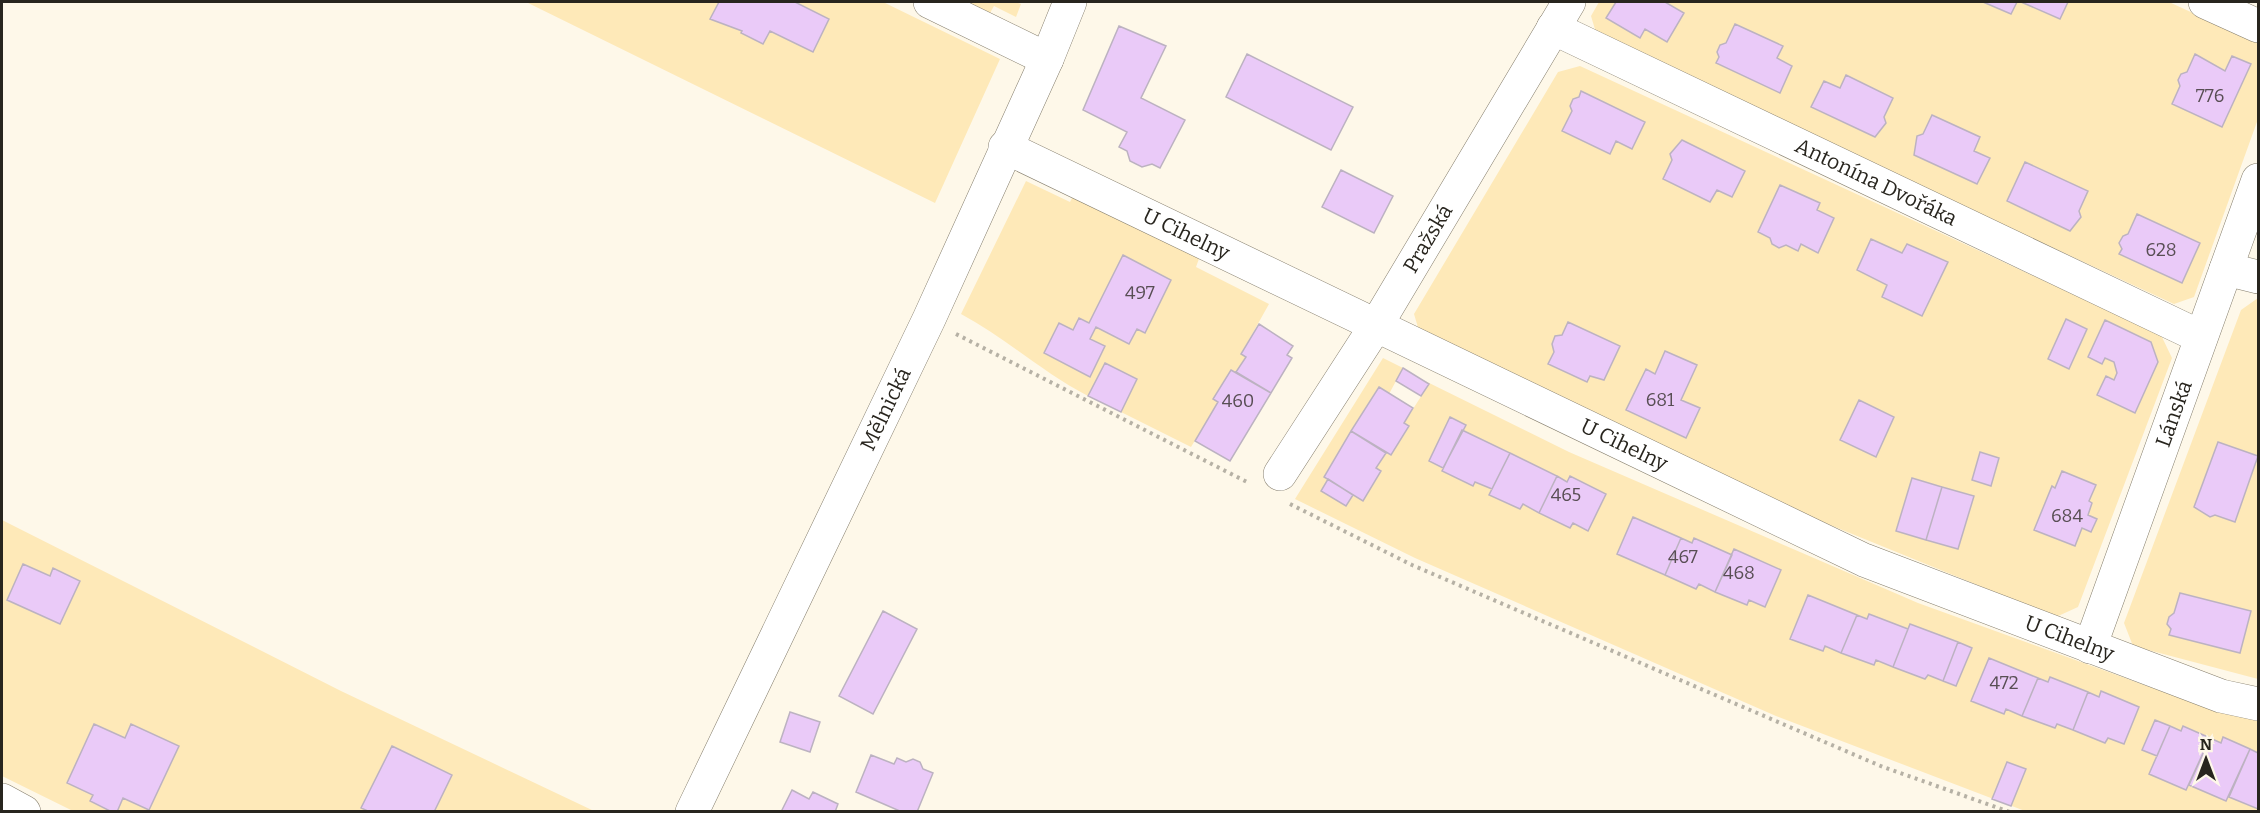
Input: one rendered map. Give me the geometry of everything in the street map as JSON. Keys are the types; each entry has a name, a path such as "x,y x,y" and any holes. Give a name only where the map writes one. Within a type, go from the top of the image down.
{"street":[{"path":"930,2 1047,59"},
{"name":"Mělnická","path":"692,812 929,319 1005,147 1047,59 1070,2"},
{"path":"2205,2 2259,26"},
{"name":"Pražská","path":"1273,487 1377,324 1561,15"},
{"name":"Antonína Dvořáka","path":"1561,15 2201,337"},
{"name":"U Cihelny","path":"1005,147 1864,560 2221,696 2259,704"},
{"name":"Lánská","path":"2090,647 2259,180"},
{"path":"2226,269 2259,277"},
{"path":"2,800 24,812"}],"path":[{"path":"929,319 1273,487 1412,566 1883,767 2010,812"}],"shaded area":[{"path":"526,2 883,2 1000,59 935,203"},
{"path":"949,2 1015,2 1021,4 1016,17 994,6 986,20"},
{"path":"1599,2 1616,2 1606,18 1640,38 1645,29 1667,42 1684,13 1665,2 2169,2 2258,43 2258,119 2194,297 2174,304 1597,36 1591,16"},
{"path":"1580,66 2161,335 2172,358 2078,607 2056,617 1781,505 1420,334 1414,314 1558,72"},
{"path":"1026,181 1070,202 1074,194 1200,256 1196,267 1269,304 1241,354 1246,357 1236,372 1231,370 1218,402 1191,447 1119,411 1137,379 1105,363 1088,396 961,314"},
{"path":"2258,298 2258,679 2133,646 2124,623 2241,310"},
{"path":"1383,358 1403,368 1389,394 1378,388 1324,476 1346,506 1353,495 1363,500 1381,472 1376,468 1386,453 1391,455 1409,427 1404,423 1429,384 1417,377 1569,452 1918,603 2216,711 2258,721 2258,811 2025,811 1776,716 1415,558 1295,499"},
{"path":"2,520 341,691 594,811 73,811 2,776"}],"building":[{"path":"719,2 795,2 829,19 813,52 770,31 763,44 741,33 742,31 710,19"},
{"path":"1616,2 1665,2 1684,13 1667,42 1645,29 1640,38 1606,18"},
{"path":"1983,2 2017,2 2011,14"},
{"path":"2021,2 2068,2 2060,19"},
{"path":"1735,24 1783,46 1777,58 1792,66 1780,93 1716,63 1720,45 1726,43"},
{"path":"1119,26 1166,46 1141,98 1185,120 1160,168 1152,164 1142,167 1130,161 1127,151 1119,147 1127,132 1083,110"},
{"path":"1247,54 1353,107 1331,150 1226,97"},
{"path":"2195,54 2225,71 2232,56 2251,64 2222,127 2172,104 2180,86 2178,80 2181,74 2187,72"},
{"path":"1846,75 1893,98 1884,117 1886,123 1875,137 1811,107 1824,81 1840,88"},
{"path":"1581,91 1645,122 1632,149 1616,141 1610,154 1562,131 1572,111 1570,106 1573,99 1579,97"},
{"path":"1932,115 1980,137 1974,151 1990,158 1977,184 1914,155 1917,136 1923,134"},
{"path":"1682,140 1745,171 1732,197 1717,190 1710,202 1663,179 1672,160 1670,154"},
{"path":"2025,162 2088,191 2079,211 2081,217 2070,231 2007,201"},
{"path":"1341,170 1393,196 1374,233 1322,207"},
{"path":"1780,185 1820,203 1817,210 1834,218 1818,253 1801,244 1798,251 1786,245 1779,248 1772,244 1770,238 1758,232"},
{"path":"2137,214 2200,243 2182,283 2119,254 2122,249 2119,243 2123,236 2128,234"},
{"path":"1871,239 1902,253 1907,244 1948,262 1922,316 1882,297 1887,285 1857,270"},
{"path":"1123,255 1171,280 1145,333 1137,329 1129,344 1096,327 1090,339 1105,346 1090,377 1044,353 1059,323 1073,330 1079,318 1089,323"},
{"path":"2066,319 2087,329 2069,369 2048,359"},
{"path":"2105,320 2151,342 2158,362 2135,413 2097,395 2106,376 2114,380 2117,373 2114,362 2105,358 2102,364 2088,357"},
{"path":"1568,322 1620,346 1604,380 1590,376 1587,382 1548,364 1554,352 1552,344 1555,336 1562,335"},
{"path":"1259,324 1293,346 1287,355 1292,358 1271,393 1236,372 1246,357 1241,354"},
{"path":"1665,351 1697,365 1681,400 1700,408 1686,438 1626,410 1646,369 1655,374"},
{"path":"1105,363 1137,379 1121,412 1088,396"},
{"path":"1403,368 1429,384 1421,396 1396,381"},
{"path":"1231,370 1271,393 1230,461 1195,441 1218,402 1213,399"},
{"path":"1379,387 1413,408 1404,423 1409,426 1391,455 1351,431"},
{"path":"1859,400 1894,417 1876,457 1840,440"},
{"path":"1450,417 1466,425 1443,468 1429,461"},
{"path":"1462,430 1510,453 1492,489 1475,482 1473,486 1442,471"},
{"path":"1351,431 1386,453 1376,468 1381,471 1363,501 1324,477"},
{"path":"2218,442 2258,456 2235,522 2215,515 2210,517 2194,507"},
{"path":"1980,452 1999,458 1991,486 1972,480"},
{"path":"1510,453 1557,476 1539,513 1523,504 1520,509 1489,495"},
{"path":"2062,471 2096,485 2089,501 2092,503 2088,515 2097,519 2091,532 2082,528 2075,546 2034,530 2052,486 2055,488"},
{"path":"1557,476 1567,482 1570,476 1606,494 1588,531 1573,523 1570,528 1539,513"},
{"path":"1912,478 1942,487 1926,540 1896,531"},
{"path":"1328,479 1353,495 1346,506 1321,491"},
{"path":"1942,487 1974,496 1958,549 1926,540"},
{"path":"1633,517 1681,538 1665,575 1617,554"},
{"path":"1681,538 1692,543 1694,538 1732,555 1715,592 1699,584 1696,589 1665,575"},
{"path":"1734,549 1781,570 1765,607 1749,600 1747,605 1715,592"},
{"path":"23,564 50,576 53,568 80,581 60,624 7,600"},
{"path":"2180,593 2251,611 2240,653 2169,635 2171,629 2167,624 2169,617 2174,613"},
{"path":"1808,595 1857,615 1841,653 1825,646 1823,651 1790,639"},
{"path":"883,611 917,629 873,714 839,696"},
{"path":"1869,614 1908,629 1893,667 1876,660 1874,665 1841,653 1857,615 1867,619"},
{"path":"1910,624 1958,642 1943,681 1928,675 1925,679 1893,667"},
{"path":"1958,642 1972,648 1956,686 1943,681"},
{"path":"1989,658 2038,678 2022,716 2006,709 2004,714 1971,701"},
{"path":"2050,677 2088,692 2073,730 2057,724 2055,728 2022,716 2038,678 2048,682"},
{"path":"2101,691 2139,707 2124,744 2108,738 2105,743 2073,730 2088,692 2099,697"},
{"path":"790,712 820,722 810,752 780,742"},
{"path":"2155,720 2170,726 2157,756 2142,750"},
{"path":"94,724 125,738 131,724 179,746 149,810 123,798 117,812 112,812 90,801 93,795 67,783"},
{"path":"2170,726 2181,731 2183,726 2210,738 2186,790 2149,774"},
{"path":"2223,737 2250,749 2226,801 2189,785 2210,738 2221,743"},
{"path":"392,746 452,775 434,812 370,812 361,808"},
{"path":"2250,749 2258,753 2258,809 2229,797"},
{"path":"871,755 894,764 897,758 906,762 913,759 920,762 923,769 933,773 917,812 902,812 856,792"},
{"path":"2007,762 2026,769 2011,806 1992,799"},
{"path":"792,790 809,799 813,792 838,804 835,812 781,812"}]}
